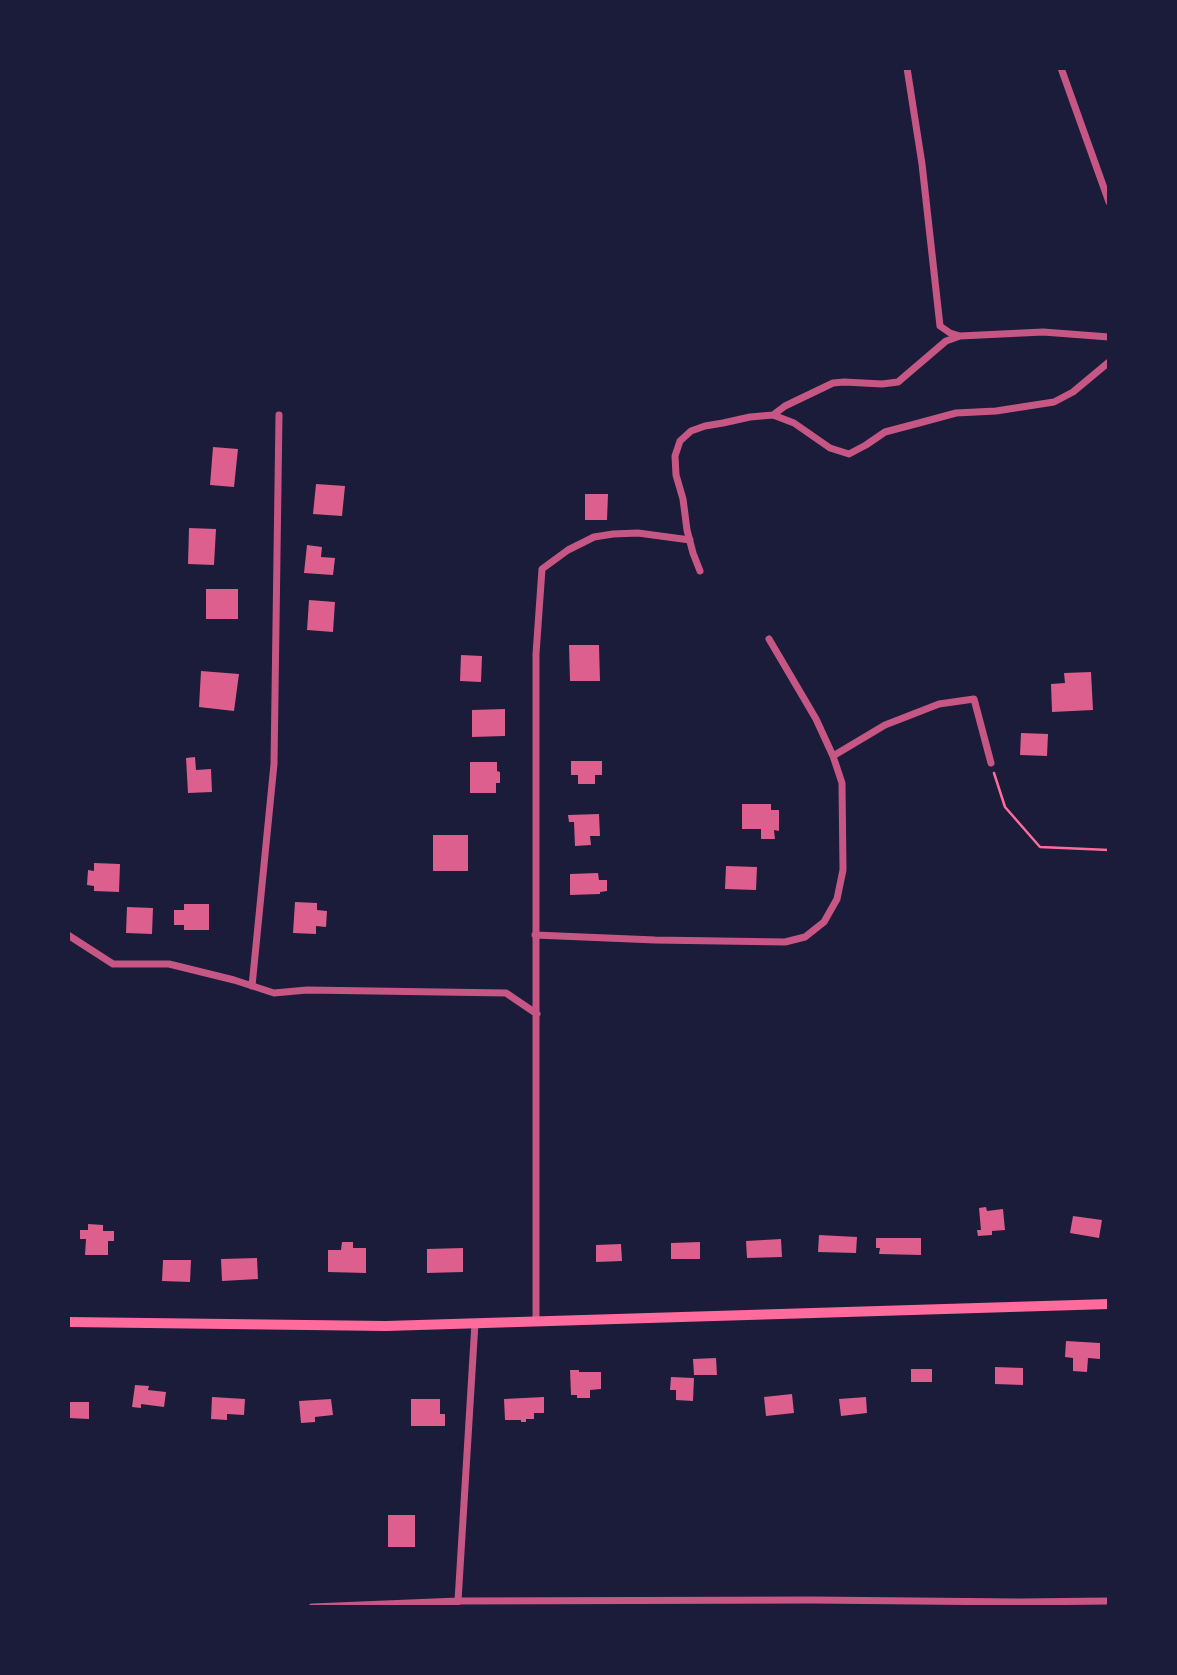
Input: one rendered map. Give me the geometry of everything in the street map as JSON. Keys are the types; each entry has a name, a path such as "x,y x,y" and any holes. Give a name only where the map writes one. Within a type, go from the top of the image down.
{"main road":[{"path":"68,1322 386,1326 1109,1304"}],"street":[{"path":"907,68 922,164 940,326 960,336"},
{"path":"1061,68 1109,202"},
{"path":"773,415 785,406 833,383 898,382 946,341 960,336 1043,332 1109,337"},
{"path":"700,570 693,553 676,475 675,456 680,441 691,431 750,416 773,415 794,423 830,448 849,454 885,432 944,416 1054,402 1073,392 1109,362"},
{"path":"252,986 274,764 279,415"},
{"path":"536,1321 536,654 542,569 568,550 594,537 638,533 690,540"},
{"path":"536,935 785,942 805,937 824,922 837,899 843,870 842,783 816,719 769,639"},
{"path":"833,756 885,725 939,704 974,699 991,763"},
{"path":"68,935 113,964 169,964 274,993 307,990 506,993 537,1014"},
{"path":"456,1604 475,1324"},
{"path":"312,1607 1109,1601"}],"path":[{"path":"991,763 1005,807 1040,847 1109,850"}],"building":[{"path":"213,447 238,449 234,487 210,485"},
{"path":"316,484 345,486 342,516 313,514"},
{"path":"585,494 608,494 607,520 585,520"},
{"path":"189,528 216,529 214,565 188,564"},
{"path":"307,545 322,547 321,557 335,558 333,575 304,573"},
{"path":"206,589 238,589 238,619 206,619"},
{"path":"309,600 335,602 333,632 307,630"},
{"path":"569,645 599,645 600,681 570,681"},
{"path":"461,655 482,656 481,682 460,681"},
{"path":"201,671 239,674 234,711 199,707"},
{"path":"1091,672 1093,710 1052,712 1051,684 1065,683 1064,673"},
{"path":"505,709 505,736 472,737 472,710"},
{"path":"1021,733 1048,734 1047,756 1020,755"},
{"path":"195,757 196,770 211,769 212,792 188,793 186,758"},
{"path":"571,761 602,761 602,775 595,775 595,784 578,784 578,775 571,775"},
{"path":"470,762 497,762 500,783 496,783 496,793 470,793"},
{"path":"742,804 771,804 771,810 779,810 779,831 774,830 775,839 761,839 761,829 742,829"},
{"path":"599,814 600,836 590,836 591,845 575,846 574,822 569,822 568,815"},
{"path":"433,835 468,835 468,871 433,871"},
{"path":"94,863 120,864 119,892 94,891 94,886 87,885 88,870 94,871"},
{"path":"726,866 757,867 756,890 725,889"},
{"path":"598,873 599,880 607,880 607,891 600,894 570,895 570,874"},
{"path":"295,902 317,903 317,910 327,911 326,927 316,926 316,934 293,933"},
{"path":"184,904 209,904 209,930 184,930 184,925 174,925 174,910 184,910"},
{"path":"127,907 153,908 152,934 126,933"},
{"path":"986,1207 987,1211 1003,1209 1005,1230 978,1236 977,1230 981,1230 979,1208"},
{"path":"1073,1216 1102,1220 1099,1238 1070,1233"},
{"path":"88,1224 103,1225 103,1231 114,1231 114,1241 108,1241 108,1255 85,1255 86,1239 80,1239 80,1230 88,1230"},
{"path":"819,1235 857,1237 856,1253 818,1252"},
{"path":"876,1238 921,1238 921,1255 879,1254"},
{"path":"781,1239 782,1257 747,1258 746,1241"},
{"path":"342,1242 353,1242 353,1248 366,1248 366,1273 328,1272 328,1250 341,1250"},
{"path":"700,1242 700,1259 671,1259 671,1243"},
{"path":"621,1244 622,1261 596,1262 596,1245"},
{"path":"463,1248 463,1272 427,1273 427,1249"},
{"path":"257,1258 258,1279 222,1281 221,1259"},
{"path":"163,1260 191,1260 190,1282 162,1281"},
{"path":"1066,1341 1100,1343 1100,1359 1088,1358 1087,1372 1073,1371 1073,1358 1065,1357"},
{"path":"716,1358 717,1375 694,1375 693,1359"},
{"path":"995,1367 1023,1368 1023,1385 995,1384"},
{"path":"911,1369 932,1369 932,1382 911,1382"},
{"path":"570,1370 601,1372 601,1389 590,1390 590,1398 571,1395"},
{"path":"671,1377 694,1378 693,1401 676,1400 676,1390 670,1390"},
{"path":"135,1385 149,1386 148,1390 166,1392 164,1407 141,1404 141,1408 132,1407"},
{"path":"792,1394 794,1413 766,1416 764,1397"},
{"path":"212,1397 245,1399 244,1415 227,1414 227,1420 211,1419"},
{"path":"544,1397 544,1413 534,1413 534,1419 526,1419 526,1422 505,1420 504,1399"},
{"path":"866,1397 867,1413 841,1416 839,1399"},
{"path":"331,1399 333,1415 315,1417 315,1422 301,1423 299,1401"},
{"path":"411,1399 440,1399 440,1414 445,1414 445,1426 411,1426"},
{"path":"68,1402 89,1402 89,1419 68,1418"},
{"path":"388,1515 415,1515 415,1547 388,1547"}]}
